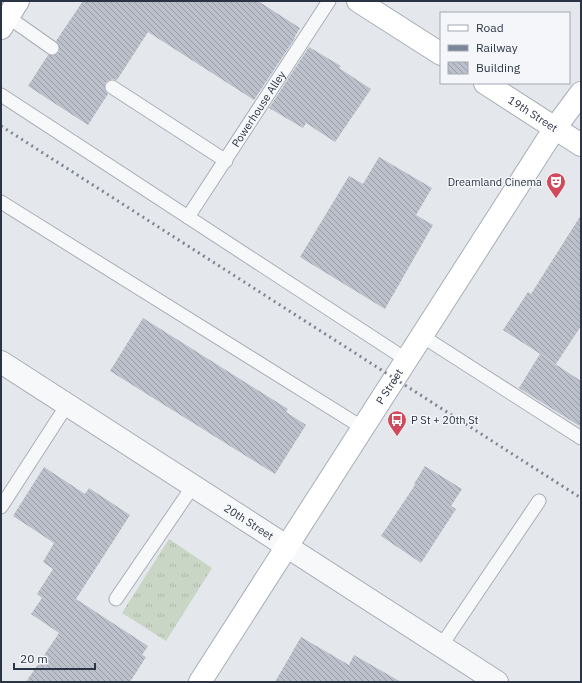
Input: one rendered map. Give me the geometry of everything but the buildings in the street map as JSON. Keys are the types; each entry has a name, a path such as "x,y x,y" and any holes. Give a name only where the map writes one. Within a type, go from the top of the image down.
{"main road":[{"path":"358,1 440,53"},
{"name":"19th Street","path":"487,84 581,145"},
{"name":"P Street","path":"200,682 556,128 581,93"}],"street":[{"name":"20th Street","path":"1,362 496,682"}],"lane":[{"name":"Powerhouse Alley","path":"188,218 329,1"},
{"path":"9,15 52,48"},
{"path":"112,87 226,161"},
{"path":"1,95 407,360"},
{"path":"1,202 363,428"},
{"path":"422,336 581,438"},
{"path":"1,508 67,404"},
{"path":"116,599 193,486"},
{"path":"441,646 539,501"}],"green space":[{"path":"169,539 212,568 166,641 122,613"}],"railway":[{"path":"1,126 581,498"}],"place":[{"name":"Dreamland Cinema","path":"556,199"},
{"name":"P St + 20th St","path":"397,437"}]}
